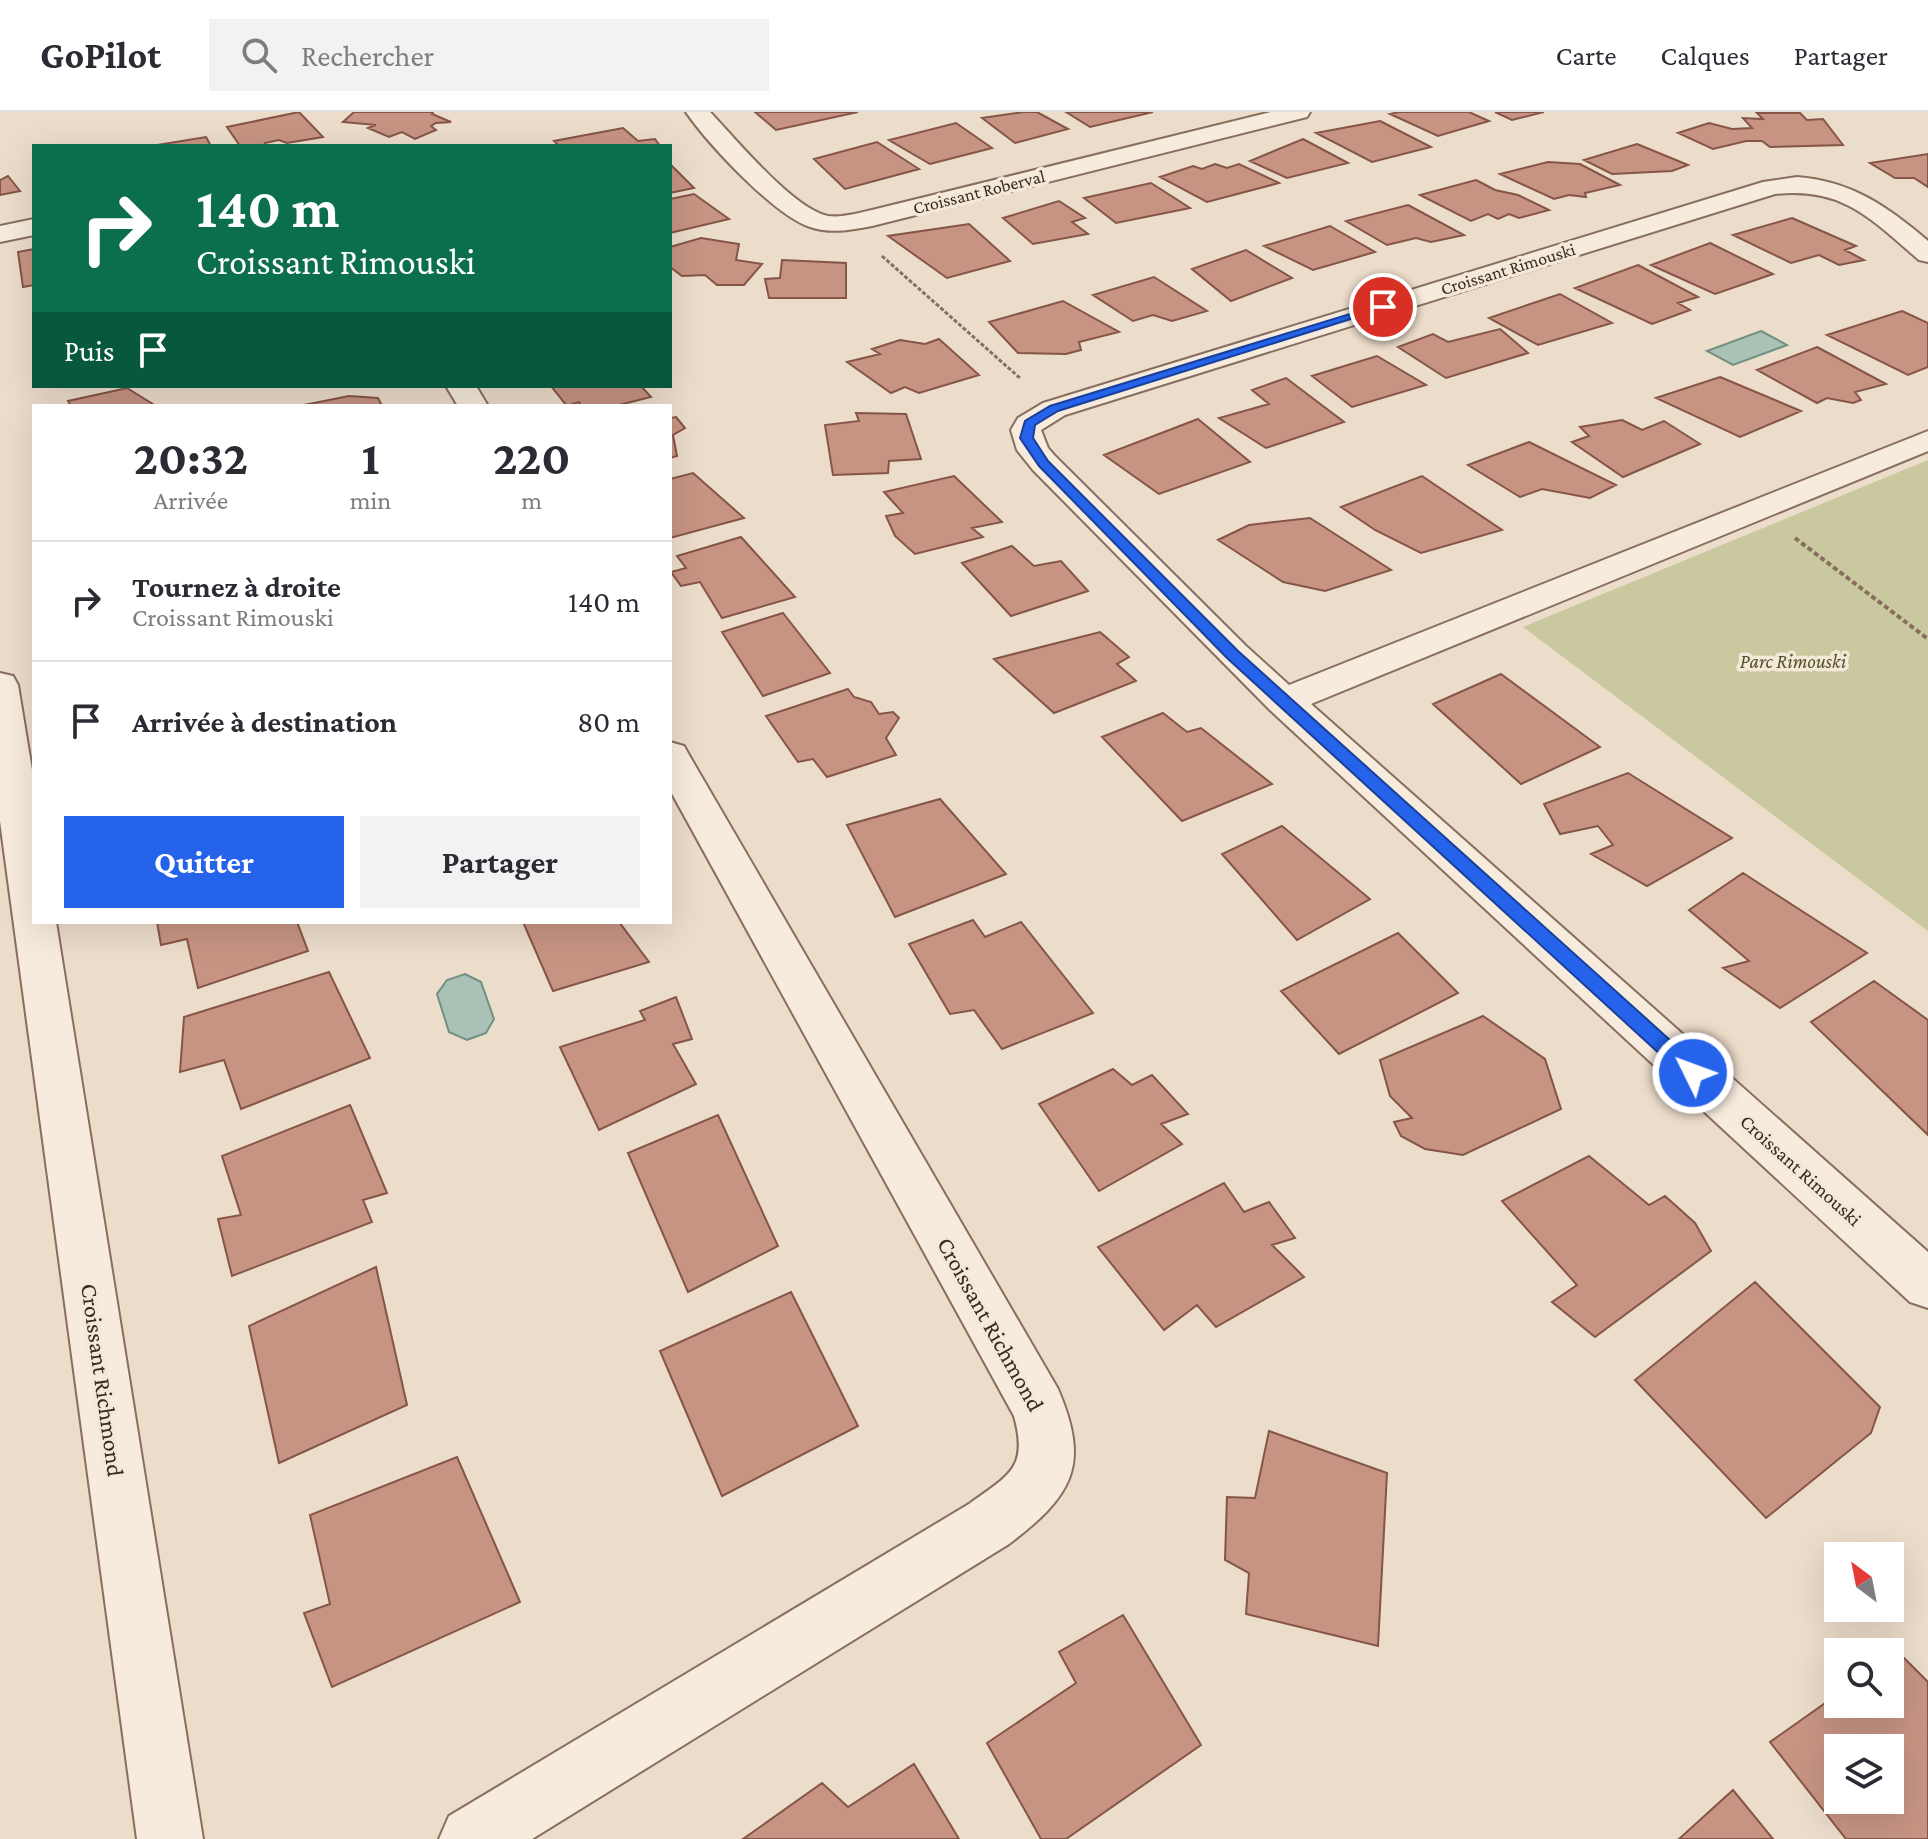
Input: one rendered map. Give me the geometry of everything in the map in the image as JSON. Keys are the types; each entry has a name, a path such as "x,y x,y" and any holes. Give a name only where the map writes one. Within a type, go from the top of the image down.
{"street":[{"name":"Croissant Roberval","path":"697,112 788,204 807,217 830,224 872,218 1299,112"},
{"name":"Croissant Rimouski","path":"1928,254 1873,207 1846,193 1817,185 1772,187 1054,409 1029,424 1027,438 1044,463 1204,626 1283,701 1928,1285"},
{"path":"0,234 32,227"},
{"path":"1283,701 1928,440"},
{"path":"0,685 32,901"},
{"name":"Croissant Richmond","path":"472,1839 989,1524 1039,1483 1050,1458 1048,1433 1039,1408 672,759"},
{"name":"Croissant Richmond","path":"35,924 170,1839"}],"path":[{"path":"881,254 1031,388"},
{"path":"1821,557 1928,639"}],"green space":[{"name":"Parc Rimouski","path":"1928,460 1928,931 1523,627"}],"shaded area":[{"path":"1761,331 1787,345 1733,365 1707,351"},
{"path":"465,974 481,982 494,1019 486,1033 467,1040 449,1032 437,994 447,980"}],"building":[{"path":"299,112 323,137 287,143 279,140 265,144 239,144 227,127"},
{"path":"354,112 433,112 451,122 436,123 431,126 436,130 415,139 402,132 389,137 368,128 376,125 343,122"},
{"path":"755,112 858,112 776,130"},
{"path":"1037,112 1068,129 1015,143 982,118"},
{"path":"1066,112 1153,112 1090,127"},
{"path":"1469,112 1489,121 1438,136 1390,114"},
{"path":"1495,112 1544,112 1512,120"},
{"path":"1757,113 1800,113 1807,120 1823,119 1843,145 1770,147 1762,141 1746,141 1713,149 1678,133 1709,123 1732,129 1752,128 1743,118 1763,119"},
{"path":"1380,121 1431,147 1372,162 1316,133"},
{"path":"956,123 992,148 930,164 889,140"},
{"path":"623,128 638,141 655,139 659,144 557,144 554,141"},
{"path":"206,137 210,144 163,144"},
{"path":"1303,139 1348,163 1287,178 1250,161"},
{"path":"877,142 919,169 845,189 814,159"},
{"path":"1637,144 1688,165 1672,171 1612,174 1584,160"},
{"path":"1928,154 1928,187 1914,178 1895,178 1870,163"},
{"path":"1548,162 1580,164 1620,185 1585,193 1586,197 1569,195 1554,199 1500,174"},
{"path":"1215,164 1227,168 1239,164 1279,183 1207,202 1160,177 1193,166 1202,169"},
{"path":"672,166 694,188 672,193"},
{"path":"8,176 20,191 0,195 0,180"},
{"path":"1476,180 1549,210 1519,218 1509,214 1498,219 1488,214 1471,221 1420,195"},
{"path":"1151,183 1190,208 1116,223 1084,198"},
{"path":"694,194 729,219 672,233 672,199"},
{"path":"1059,201 1085,218 1072,222 1088,234 1033,244 1003,218"},
{"path":"1408,205 1464,235 1431,242 1416,238 1387,245 1346,221"},
{"path":"1792,218 1856,246 1845,250 1864,260 1839,265 1819,255 1791,263 1733,235"},
{"path":"969,224 1010,261 947,278 888,236"},
{"path":"1330,226 1375,252 1313,270 1264,246"},
{"path":"701,238 739,244 736,260 762,264 744,285 717,285 705,275 682,276 672,268 672,246"},
{"path":"1710,243 1773,274 1715,294 1651,265"},
{"path":"32,249 32,285 23,287 18,252"},
{"path":"1246,250 1292,278 1231,301 1192,269"},
{"path":"782,260 846,263 846,298 769,298 765,279 780,278"},
{"path":"1638,265 1698,297 1678,303 1690,310 1652,324 1575,288"},
{"path":"1154,277 1207,311 1172,321 1153,315 1133,321 1093,295"},
{"path":"1560,294 1612,323 1538,345 1489,318"},
{"path":"1063,301 1119,332 1079,342 1081,350 1066,354 1018,353 989,322"},
{"path":"1902,311 1928,323 1928,367 1908,375 1827,335"},
{"path":"1500,329 1528,353 1446,378 1398,347 1433,334 1448,342"},
{"path":"939,339 979,375 919,393 905,387 891,393 847,362 880,354 872,349 900,340 925,344"},
{"path":"1817,347 1886,384 1855,392 1861,400 1853,403 1827,398 1817,403 1757,370"},
{"path":"1377,356 1426,385 1352,407 1312,376"},
{"path":"1720,377 1801,411 1740,437 1656,398"},
{"path":"1286,378 1344,422 1266,448 1219,418 1269,404 1252,390"},
{"path":"127,388 153,404 70,404 68,401"},
{"path":"553,388 643,388 651,397 623,404 565,404"},
{"path":"349,396 378,398 381,404 309,404"},
{"path":"856,413 906,414 921,459 889,461 888,473 833,475 825,425 859,421"},
{"path":"676,417 685,428 673,435 677,456 672,457 672,418"},
{"path":"1198,419 1250,462 1159,494 1104,455"},
{"path":"1622,420 1642,430 1664,421 1700,444 1623,477 1572,442 1589,436 1580,427"},
{"path":"1529,442 1616,485 1590,498 1542,489 1520,497 1468,465"},
{"path":"693,473 744,518 672,537 672,478"},
{"path":"954,476 1002,522 972,528 983,537 915,554 895,536 886,516 903,513 884,492"},
{"path":"1422,476 1502,530 1421,553 1375,530 1341,507"},
{"path":"1310,518 1391,570 1325,591 1283,582 1218,540 1249,525"},
{"path":"741,537 795,597 722,618 700,582 681,586 672,572 686,568 677,556"},
{"path":"1012,546 1034,566 1061,561 1088,591 1011,616 962,563"},
{"path":"783,613 830,673 763,696 722,632"},
{"path":"1100,632 1129,657 1117,664 1136,681 1054,713 994,659"},
{"path":"1501,674 1600,747 1521,784 1433,704"},
{"path":"848,689 854,697 871,702 879,714 893,712 899,718 886,738 896,755 827,777 813,759 798,762 766,716"},
{"path":"1163,713 1187,732 1201,728 1272,784 1182,821 1102,737"},
{"path":"1628,773 1732,838 1647,886 1591,854 1613,845 1598,826 1560,834 1544,804"},
{"path":"940,799 1006,874 895,917 847,825"},
{"path":"1282,826 1370,899 1297,940 1222,854"},
{"path":"1743,873 1867,953 1780,1008 1723,968 1749,961 1689,910"},
{"path":"973,920 985,937 1021,922 1093,1013 1002,1049 974,1010 950,1014 909,944"},
{"path":"157,924 298,924 308,951 198,988 187,939 161,945"},
{"path":"524,924 620,924 649,962 553,991"},
{"path":"1398,933 1458,993 1339,1054 1281,991"},
{"path":"329,972 370,1058 241,1109 224,1060 180,1072 184,1017"},
{"path":"1874,981 1928,1020 1928,1135 1811,1022"},
{"path":"676,997 692,1039 673,1044 696,1084 599,1130 560,1047 645,1020 640,1011"},
{"path":"1483,1016 1545,1059 1561,1109 1463,1155 1425,1149 1401,1136 1394,1122 1412,1118 1390,1096 1380,1060"},
{"path":"1113,1069 1132,1085 1152,1075 1188,1114 1161,1124 1182,1144 1099,1191 1039,1104"},
{"path":"350,1105 387,1193 363,1200 372,1222 232,1276 218,1219 241,1215 222,1156"},
{"path":"718,1115 778,1246 688,1292 628,1153"},
{"path":"1589,1156 1649,1205 1665,1196 1695,1223 1711,1251 1595,1337 1552,1302 1577,1285 1502,1201"},
{"path":"1224,1183 1244,1212 1269,1202 1295,1238 1272,1245 1304,1277 1216,1327 1197,1305 1164,1330 1098,1247"},
{"path":"376,1267 407,1405 279,1463 249,1326"},
{"path":"1755,1282 1880,1407 1871,1433 1766,1518 1635,1380"},
{"path":"791,1292 858,1426 722,1496 660,1351"},
{"path":"1269,1431 1387,1473 1378,1646 1246,1614 1249,1573 1225,1560 1227,1497 1255,1498"},
{"path":"457,1457 520,1602 332,1687 304,1613 330,1604 310,1515"},
{"path":"1123,1615 1201,1745 1066,1839 1041,1839 987,1743 1076,1683 1059,1652"},
{"path":"1904,1658 1928,1682 1928,1839 1846,1839 1826,1814 1904,1814 1904,1734 1824,1734 1824,1811 1770,1742 1824,1704 1824,1718 1904,1718"},
{"path":"914,1764 959,1839 743,1839 822,1783 848,1807"},
{"path":"1733,1790 1773,1839 1679,1839"}],"route":[{"path":"1383,307 1054,409 1029,424 1027,438 1044,463 1233,654 1693,1073"}]}
